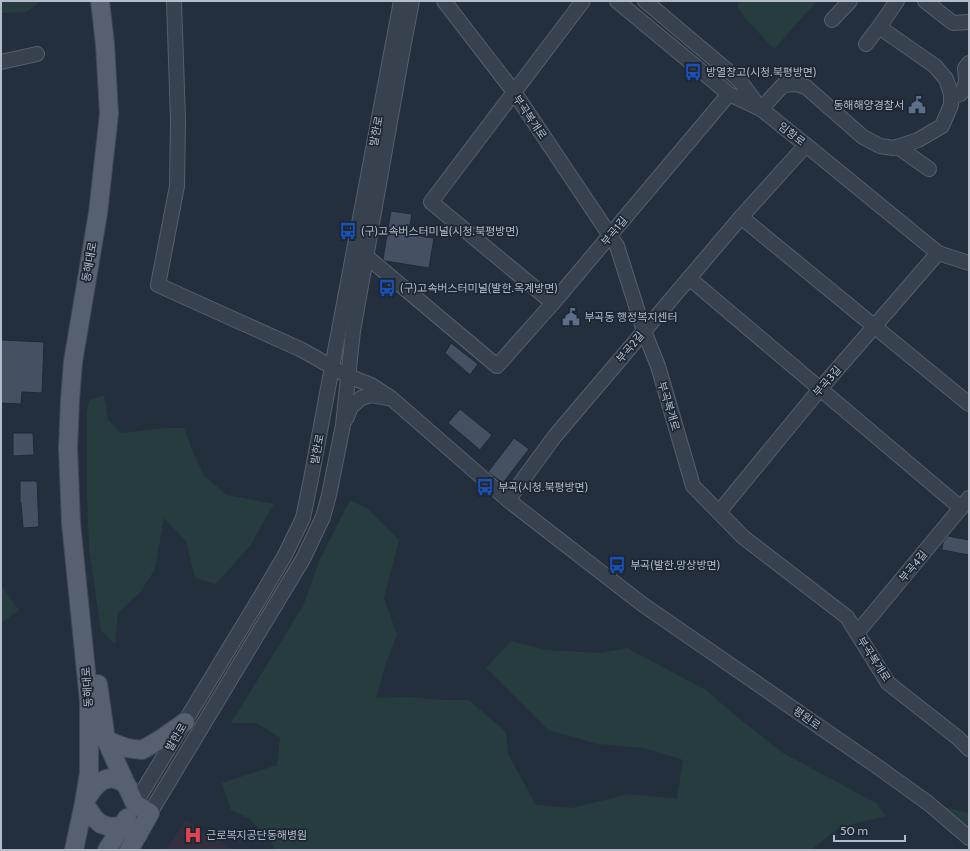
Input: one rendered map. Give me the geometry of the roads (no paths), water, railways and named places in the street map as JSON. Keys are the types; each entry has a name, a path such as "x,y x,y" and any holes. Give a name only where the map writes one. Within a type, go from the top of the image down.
{"main road":[{"name":"동해대로","path":"74,850 90,773 89,701 72,524 68,448 72,370 98,213 108,114 105,44 100,1"},
{"name":"동해대로","path":"72,524 106,740 128,787"},
{"path":"106,740 127,748 142,750 185,722"},
{"path":"113,778 120,780 128,787 135,804 150,814 133,843 122,826 110,827 101,824 94,819 84,803 90,792 100,782 105,779 113,778"},
{"name":"발한로","path":"107,850 135,804"}],"street":[{"name":"평원로","path":"174,1 178,120 177,186 158,285 302,350 348,376 371,385 391,398 508,500 642,604 875,765 928,803 969,838"},
{"name":"발한로","path":"135,804 285,555 303,518 401,1"},
{"name":"발한로","path":"150,814 299,565 314,538 323,517 343,425 353,331 412,1"},
{"name":"부곡복개로","path":"444,1 514,92 617,246 644,331 658,366 693,486 743,537 847,617 888,684 958,738 969,749"},
{"path":"553,303 431,202 583,1"},
{"name":"임항로","path":"617,1 728,94 761,110 806,144 938,253 969,263"},
{"path":"645,1 740,81 761,110 783,85 796,84 806,87 863,137 880,146 894,148 918,140 942,126 951,105 951,94 946,80 935,66 879,27"},
{"path":"832,20 850,1"},
{"path":"866,44 897,1"},
{"path":"926,1 953,23 969,22"},
{"path":"1,62 37,54"},
{"path":"951,97 960,94 963,90 966,81 965,68 969,63"},
{"name":"부곡1길","path":"366,256 497,366 553,303 728,94"},
{"name":"부곡2길","path":"508,500 555,436 741,217 806,144"},
{"path":"898,147 929,169"},
{"path":"741,217 969,404"},
{"name":"부곡3길","path":"719,512 820,389 938,253"},
{"path":"689,278 820,389 965,503"},
{"path":"343,425 351,407 361,398 371,395 391,398"},
{"name":"부곡4길","path":"857,633 965,503"}],"place":[{"name":"방열창고(시청.북평방면)","path":"693,72"},
{"name":"동해해양경찰서","path":"917,105"},
{"name":"(구)고속버스터미널(시청.북평방면)","path":"348,231"},
{"name":"(구)고속버스터미널(발한.옥계방면)","path":"387,288"},
{"name":"부곡동 행정복지센터","path":"571,317"},
{"name":"부곡(시청.북평방면)","path":"485,487"},
{"name":"부곡(발한.망상방면)","path":"617,565"},
{"name":"근로복지공단동해병원","path":"193,835"}]}
